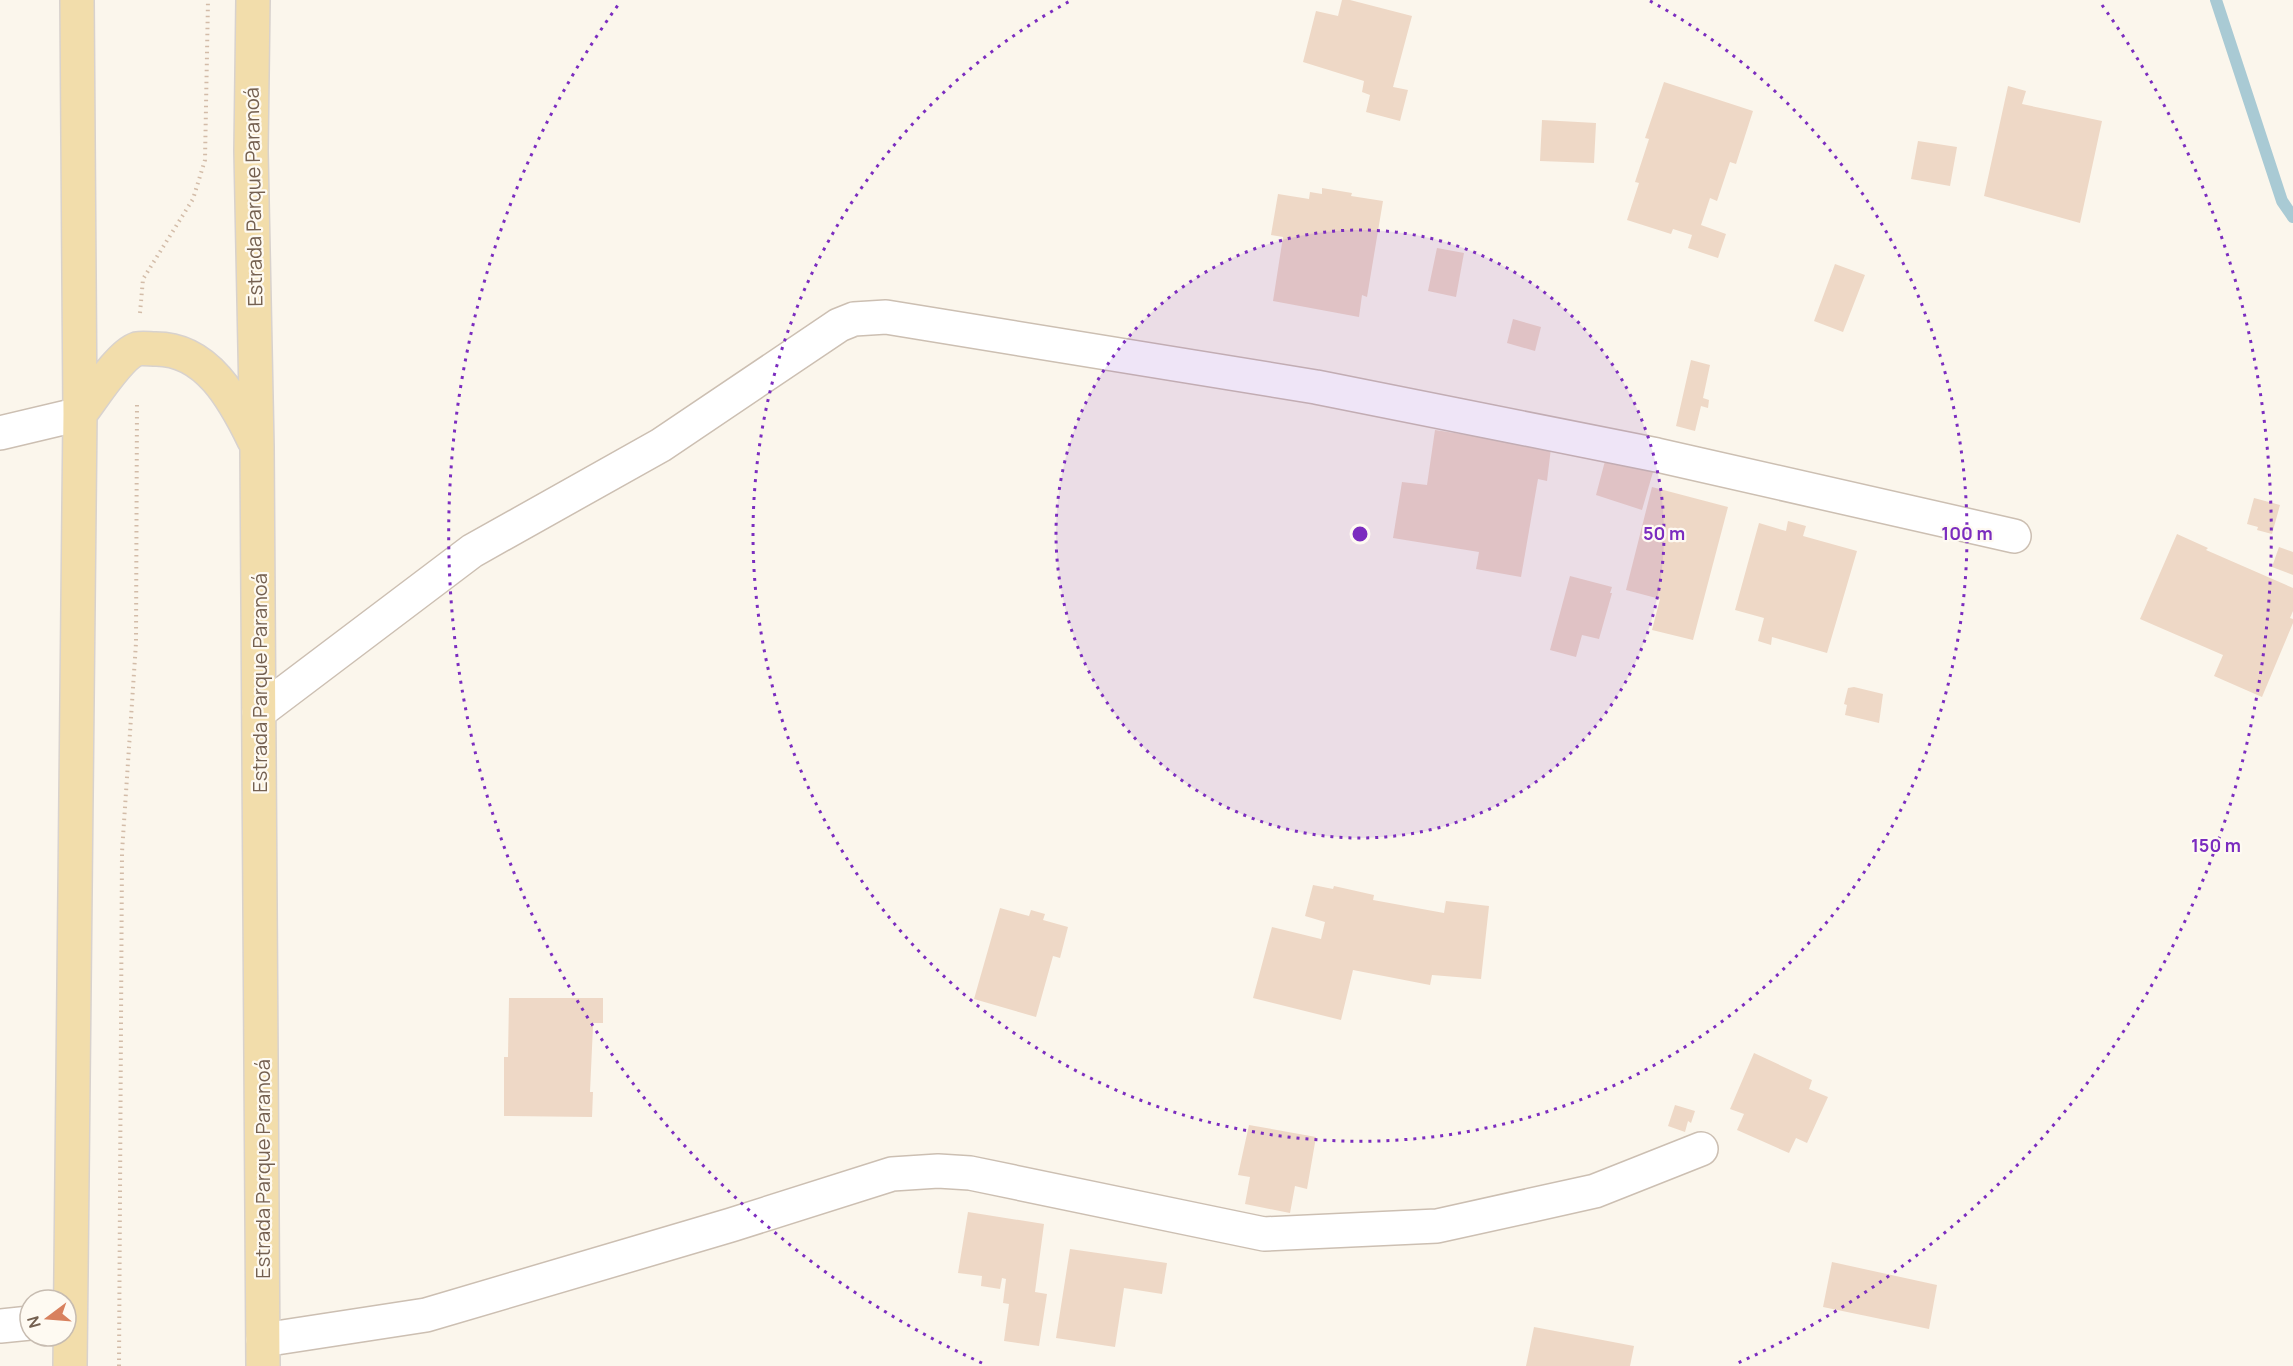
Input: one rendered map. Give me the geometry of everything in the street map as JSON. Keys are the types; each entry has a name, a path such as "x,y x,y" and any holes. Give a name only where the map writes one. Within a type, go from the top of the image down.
{"main road":[{"path":"68,1288 80,414 77,0"},
{"name":"Estrada Parque Paranoá","path":"253,0 251,151 257,447 263,1353"},
{"path":"80,414 116,366 137,349 161,349 185,353 210,373 234,401 257,447"},
{"path":"69,1348 70,1366"}],"street":[{"path":"259,712 472,551 661,445 839,325 854,319 871,317 886,317 1328,389 1657,455 2014,536"},
{"path":"0,433 80,414"},
{"path":"263,1353 426,1315 731,1225 892,1174 938,1171 970,1173 1264,1234 1437,1227 1594,1191 1701,1149"},
{"path":"0,1326 18,1324"}],"path":[{"path":"118,1366 122,852 136,643 137,349 143,279 193,199 205,160 208,0"}],"building":[{"path":"1342,0 1412,16 1393,87 1408,90 1400,121 1366,112 1370,95 1362,92 1364,81 1303,62 1316,11 1338,16"},
{"path":"1664,82 1753,111 1736,164 1730,162 1717,201 1710,198 1701,225 1726,234 1718,258 1688,248 1692,235 1673,229 1671,234 1627,220 1639,183 1635,182 1649,139 1645,138"},
{"path":"2008,86 2026,91 2022,104 2102,121 2080,223 1984,196"},
{"path":"1542,120 1596,123 1594,163 1540,161"},
{"path":"1918,141 1957,147 1950,186 1911,179"},
{"path":"1322,188 1383,201 1367,297 1362,295 1359,317 1273,301 1283,237 1271,235 1278,194 1309,199 1310,192 1322,194"},
{"path":"1437,248 1464,253 1456,297 1428,291"},
{"path":"1835,264 1865,275 1843,332 1814,321"},
{"path":"1513,319 1541,327 1535,351 1507,343"},
{"path":"1691,360 1710,365 1703,398 1709,400 1708,408 1701,406 1695,431 1676,426"},
{"path":"1435,430 1551,448 1547,481 1538,479 1521,577 1476,569 1479,552 1393,538 1402,482 1427,485"},
{"path":"1605,461 1617,465 1618,462 1646,462 1643,469 1653,472 1642,510 1596,495"},
{"path":"1652,487 1728,507 1693,640 1652,630 1660,599 1626,590"},
{"path":"2254,498 2280,505 2272,534 2257,530 2258,527 2247,524"},
{"path":"1788,521 1806,526 1803,536 1857,551 1827,653 1772,637 1771,645 1758,641 1764,618 1735,610 1759,523 1786,531"},
{"path":"2177,534 2208,548 2206,550 2293,588 2293,611 2290,618 2293,619 2293,623 2262,697 2214,676 2223,655 2140,619"},
{"path":"2279,547 2293,552 2293,575 2272,567"},
{"path":"1570,576 1612,587 1599,639 1582,635 1576,657 1550,650"},
{"path":"1854,687 1883,694 1879,723 1845,715 1847,705 1844,704 1848,688"},
{"path":"1313,885 1333,889 1334,886 1374,895 1373,900 1444,913 1446,901 1489,906 1481,979 1432,975 1430,985 1353,970 1341,1020 1253,998 1272,927 1321,939 1325,922 1305,916"},
{"path":"1000,908 1029,916 1031,910 1045,914 1043,920 1068,927 1060,958 1053,956 1036,1017 974,999"},
{"path":"509,998 603,998 603,1023 590,1023 590,1026 593,1026 590,1092 593,1092 592,1117 504,1116 504,1057 508,1057"},
{"path":"1754,1053 1812,1080 1809,1089 1828,1097 1807,1143 1796,1138 1789,1153 1737,1130 1744,1114 1730,1109"},
{"path":"1675,1105 1695,1111 1691,1123 1688,1121 1685,1132 1668,1126"},
{"path":"1249,1125 1316,1137 1307,1189 1295,1186 1290,1213 1245,1204 1250,1177 1238,1175"},
{"path":"968,1212 1044,1224 1035,1292 1047,1294 1039,1346 1004,1341 1009,1304 1003,1303 1006,1279 1002,1278 1000,1289 981,1286 982,1276 958,1273"},
{"path":"1070,1249 1167,1263 1162,1294 1124,1288 1115,1347 1056,1338"},
{"path":"1832,1262 1937,1285 1929,1329 1823,1307"},
{"path":"1534,1327 1634,1346 1630,1366 1526,1366"}],"waterway":[{"path":"2216,0 2282,201 2293,217"}]}
